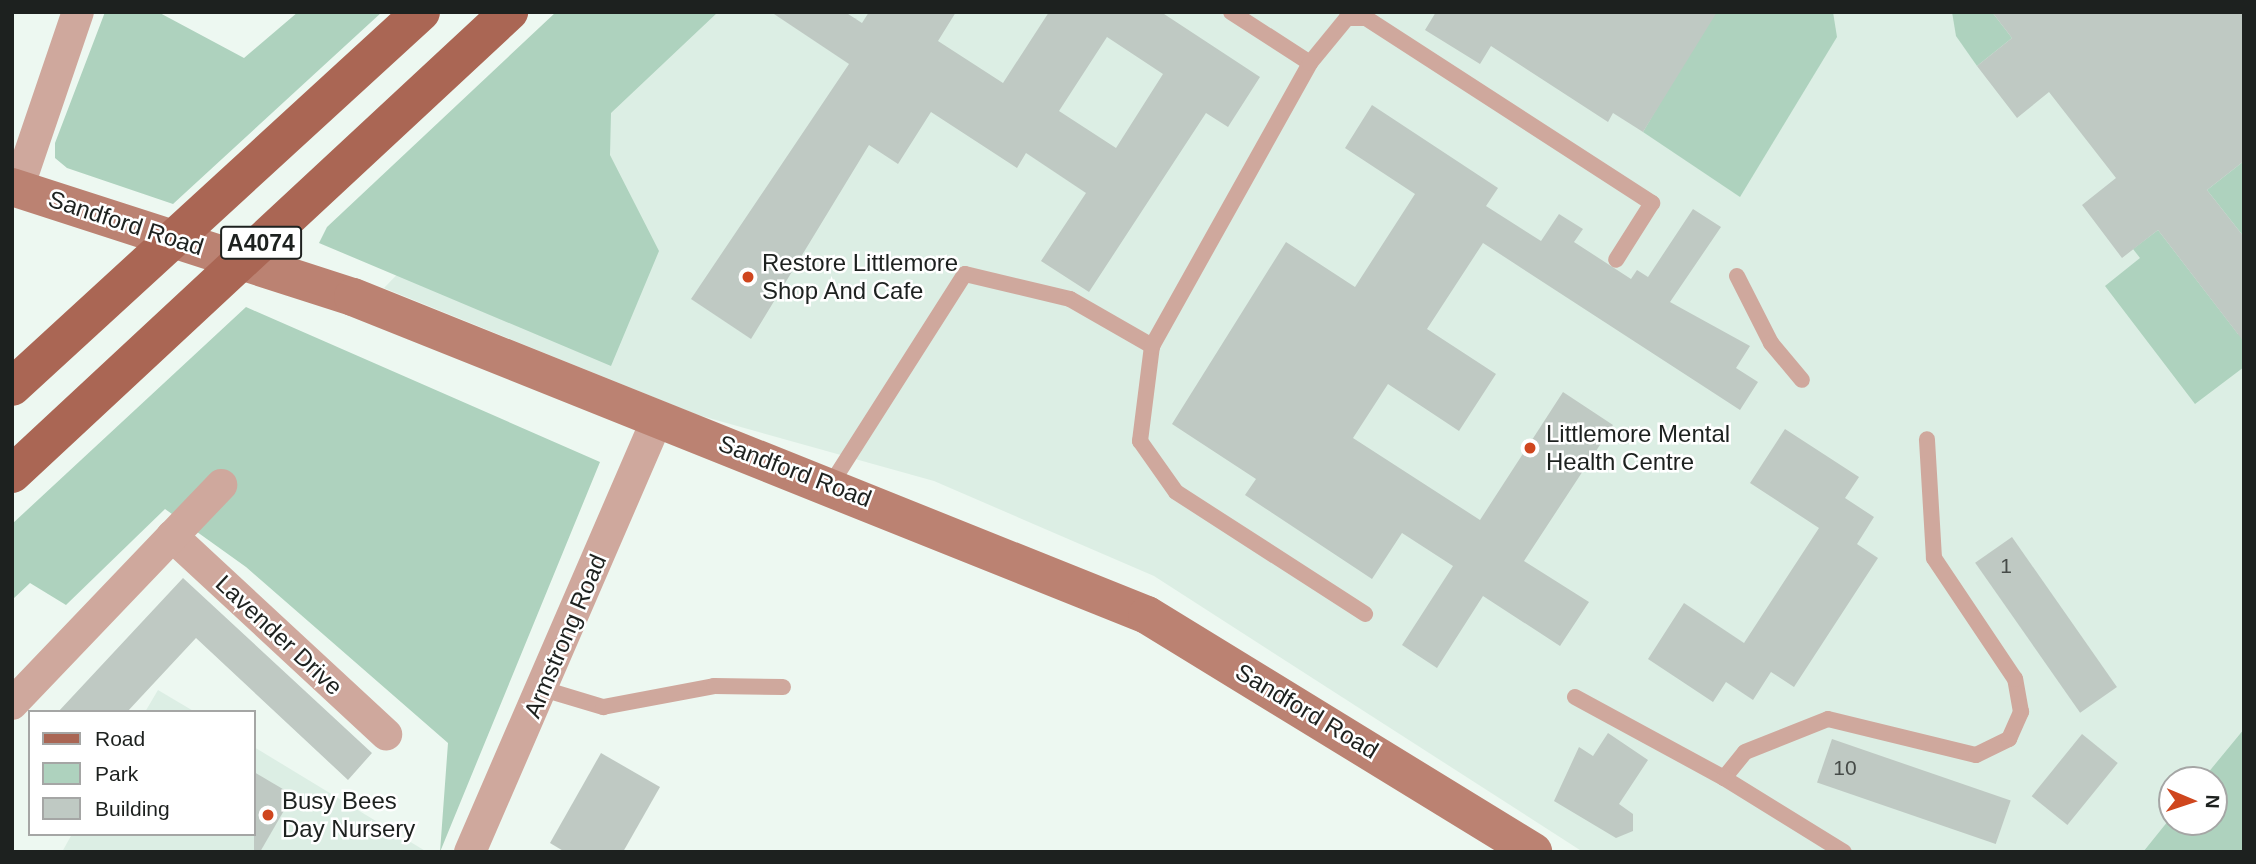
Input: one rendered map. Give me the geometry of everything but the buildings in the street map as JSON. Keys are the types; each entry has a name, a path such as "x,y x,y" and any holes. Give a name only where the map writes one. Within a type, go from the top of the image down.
{"main road":[{"name":"A4074","path":"12,387 421,12"},
{"name":"A4074","path":"12,474 509,12"}],"street":[{"path":"27,192 78,12"},
{"name":"Sandford Road","path":"27,192 353,297 831,484 1147,615 1533,852"},
{"name":"Armstrong Road","path":"470,852 543,689 658,418"},
{"path":"12,704 221,485"},
{"name":"Lavender Drive","path":"172,536 386,734"}],"lane":[{"path":"1231,12 1310,63"},
{"path":"1364,614 1176,492 1140,442 1152,346 1310,63 1347,18 1366,18 1652,203 1616,260"},
{"path":"831,484 965,274 1070,299 1152,346"},
{"path":"1737,276 1771,343 1802,380"},
{"path":"1724,778 1745,752 1828,719 1976,755 2008,738 2021,712 2015,679 1934,558 1927,439"},
{"path":"543,689 603,707 714,686 783,687"},
{"path":"1575,697 1724,778 1844,852"}],"shaded area":[{"name":"Littlemore Mental Health Centre","path":"651,12 2244,12 2244,729 2214,766 2158,766 2158,833 2143,852 1583,852 1154,576 934,481 698,415 384,288"},
{"path":"158,690 192,710 146,710"},
{"path":"256,748 427,852 62,852 71,836 256,836"}],"green space":[{"path":"105,12 158,12 244,58 298,12 382,12 173,204 67,168 55,158 55,143"},
{"path":"556,12 718,12 611,113 610,155 659,251 611,366 319,243 327,227"},
{"path":"1713,12 1833,12 1837,37 1740,197 1643,132"},
{"path":"1952,12 1992,12 2012,38 1977,66 1956,36"},
{"path":"2244,161 2244,237 2207,190"},
{"path":"2158,230 2238,334 2244,330 2244,367 2195,404 2105,286 2140,258 2133,249"},
{"path":"246,307 600,462 440,852 448,743 246,567 165,509 66,605 30,583 12,600 12,524"},
{"path":"2244,729 2244,852 2143,852 2158,833 2158,836 2228,836 2228,766 2214,766"}],"place":[{"name":"Restore Littlemore Shop And Cafe","path":"748,277"},
{"name":"Littlemore Mental Health Centre","path":"1530,448"},
{"name":"Busy Bees Day Nursery","path":"268,815"}]}
